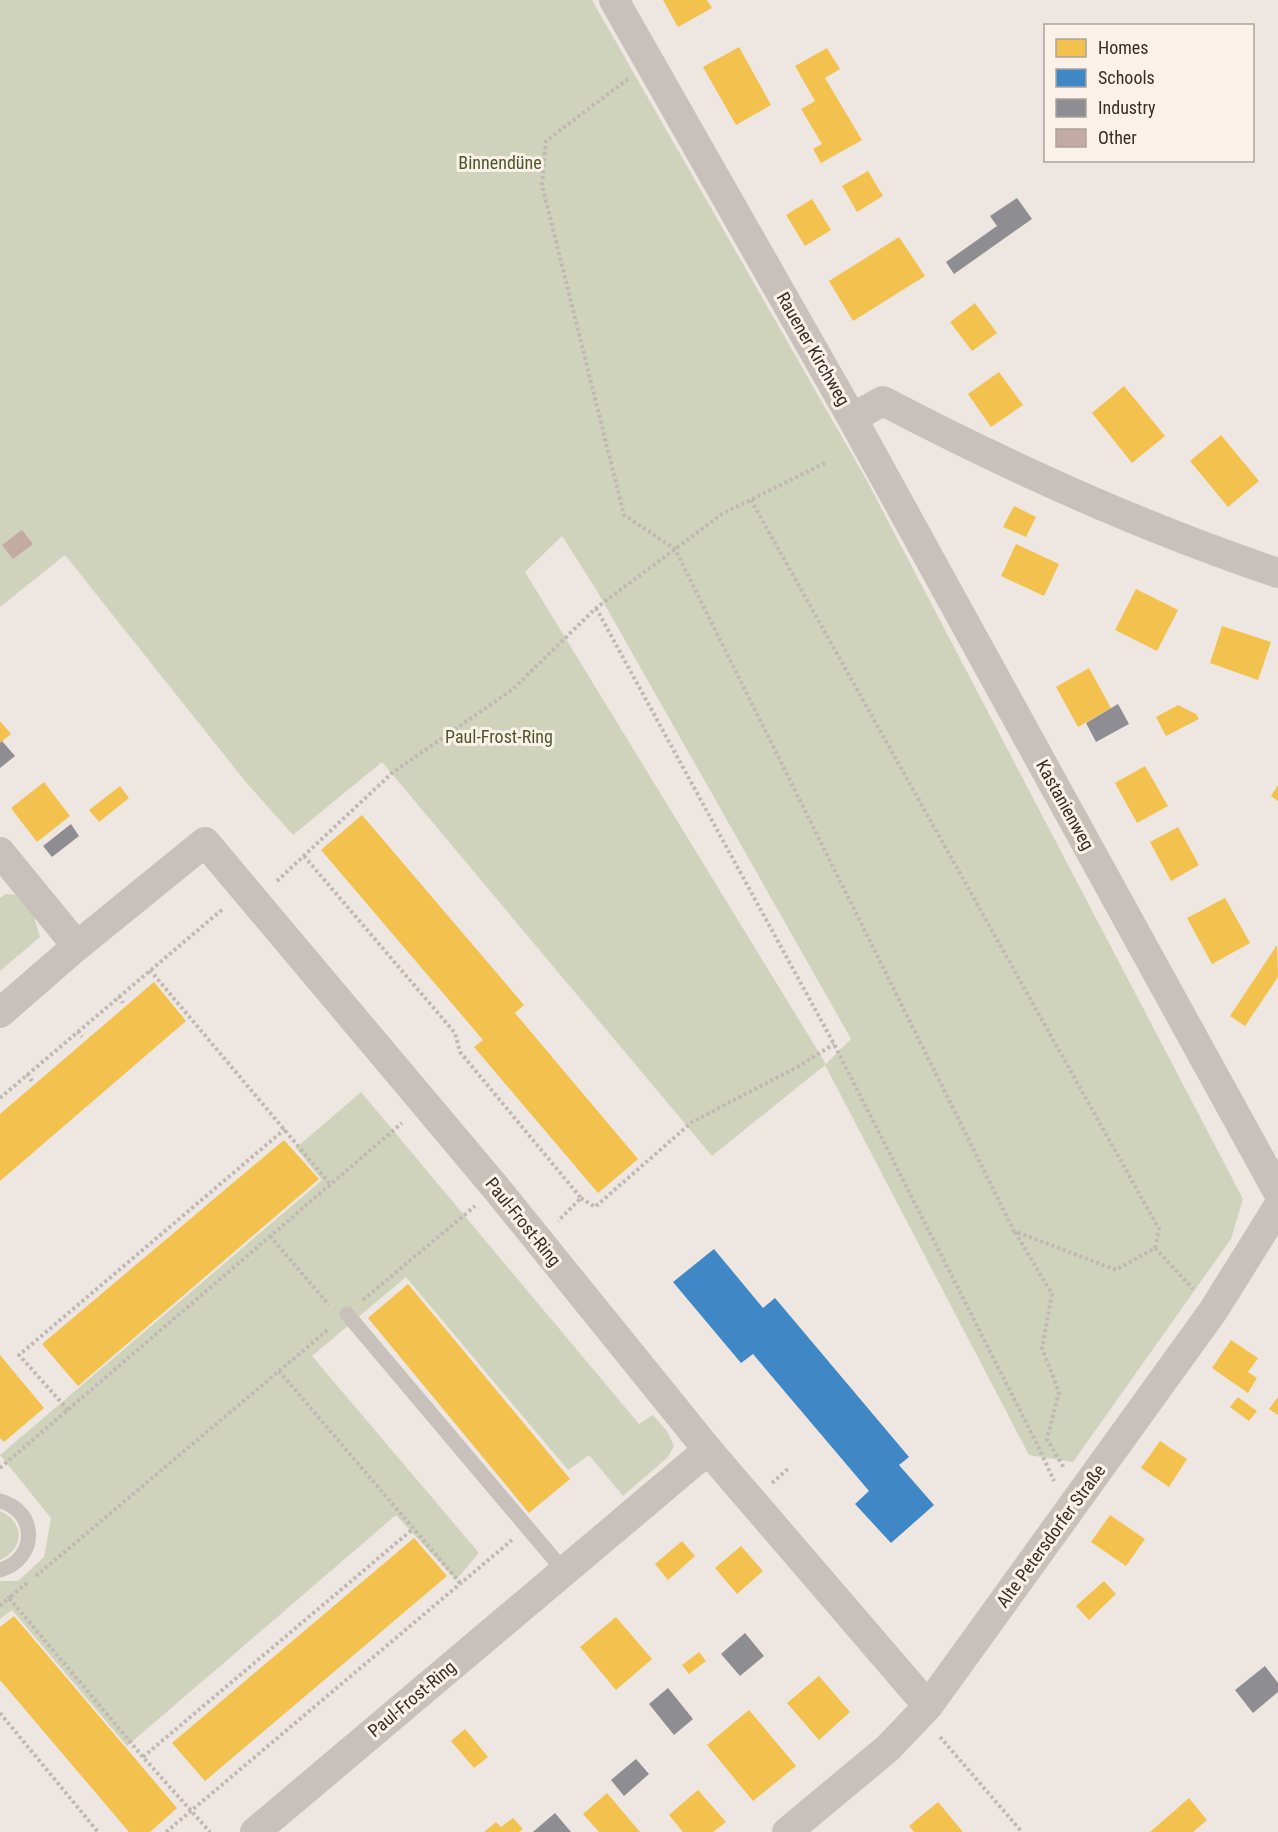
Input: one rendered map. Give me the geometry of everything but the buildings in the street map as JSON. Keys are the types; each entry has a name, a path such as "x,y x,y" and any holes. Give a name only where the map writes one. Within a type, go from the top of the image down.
{"street":[{"name":"Rauener Kirchweg","path":"614,0 852,418 883,401 994,459 1112,511 1278,573"},
{"name":"Kastanienweg","path":"852,418 1278,1192"},
{"name":"Paul-Frost-Ring","path":"0,1013 204,842 496,1188 923,1711"},
{"path":"0,852 78,946"},
{"name":"Alte Petersdorfer Straße","path":"787,1832 888,1748 923,1711 1063,1502 1213,1311 1278,1207"},
{"name":"Paul-Frost-Ring","path":"255,1832 708,1450"}],"lane":[{"path":"344,1316 564,1571"},
{"path":"0,1501 13,1506 21,1514 27,1524 29,1536 27,1547 21,1557 13,1565 0,1570"}],"path":[{"path":"650,63 546,141 542,185 624,515 675,549 1014,1231 1052,1294 1042,1348 1059,1392 1047,1439 1070,1478 1063,1502"},
{"path":"0,1098 150,970 304,856 392,773 513,689 596,608 722,514 825,463"},
{"path":"750,500 1158,1229 1155,1248"},
{"path":"596,608 834,1044 1038,1446 1063,1502"},
{"path":"304,856 454,1033 460,1052 581,1198 596,1207 692,1122 799,1066 834,1044"},
{"path":"150,970 330,1184"},
{"path":"119,996 123,1003"},
{"path":"78,1031 82,1037"},
{"path":"27,1074 32,1081"},
{"path":"0,1468 425,1104"},
{"path":"68,1410 19,1355 285,1130"},
{"path":"210,1832 143,1757 9,1598 496,1188"},
{"path":"538,1240 581,1198"},
{"path":"1014,1231 1116,1270 1155,1248"},
{"path":"270,1236 344,1316"},
{"path":"1155,1248 1213,1311"},
{"path":"279,1371 460,1583"},
{"path":"166,1832 527,1527"},
{"path":"143,1757 414,1528"},
{"path":"923,1711 940,1737 1022,1832"},
{"path":"0,1713 98,1832"}],"green space":[{"name":"Binnendüne","path":"0,0 592,0 866,479 1243,1199 1231,1239 1073,1462 1029,1455 825,1065 712,1156 382,762 293,835 245,781 65,555 0,607","holes":["562,536 597,591 851,1039 826,1064 525,572"]},
{"path":"5,894 20,895 31,907 40,937 0,971 0,898"},
{"path":"361,1092 639,1424 653,1415 667,1431 674,1446 668,1457 623,1496 589,1455 568,1470 406,1277 312,1356 479,1553 456,1580 396,1515 127,1746 12,1610 0,1619 0,1581 18,1581 44,1557 51,1518 0,1455 322,1180 296,1148"},
{"path":"0,1511 14,1522 19,1536 14,1549 0,1560"}]}
